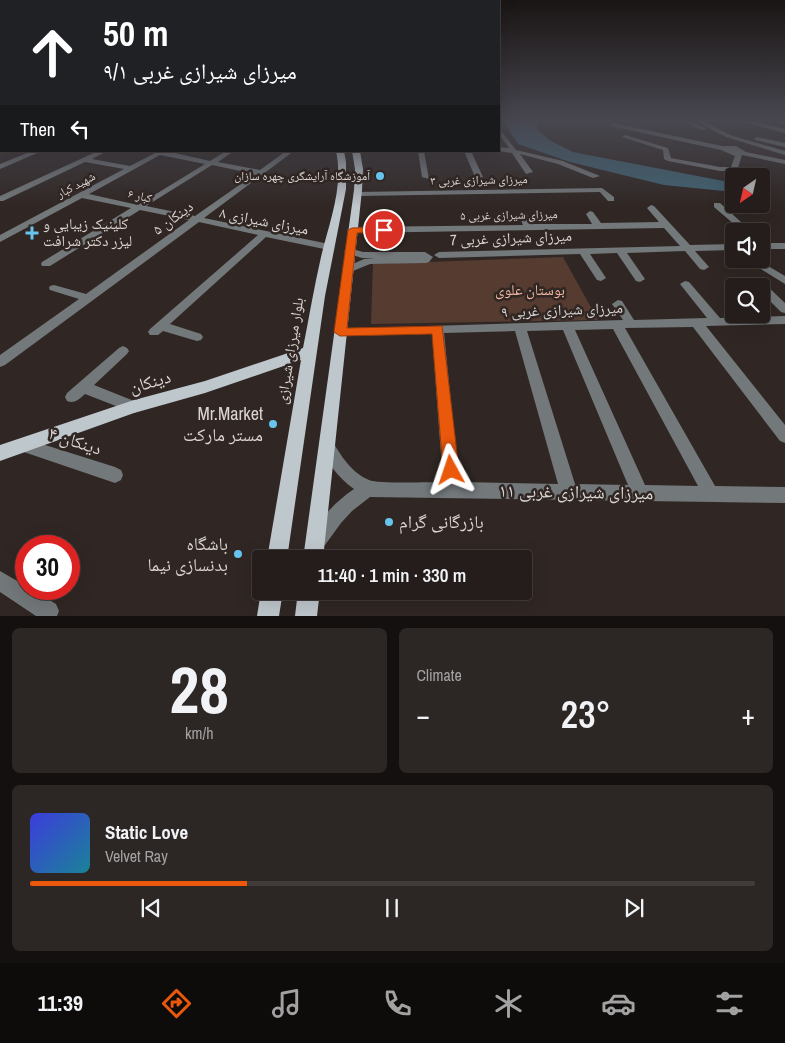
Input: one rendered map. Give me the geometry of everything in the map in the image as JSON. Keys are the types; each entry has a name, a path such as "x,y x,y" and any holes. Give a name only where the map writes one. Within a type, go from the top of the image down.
{"main road":[{"name":"بلوار میرزای شیرازی","path":"279,550 311,351 343,177 343,161 340,152"},
{"path":"314,550 348,270 356,253 352,230 359,169 356,152"},
{"name":"دینکان","path":"0,453 134,407 205,387 311,351"},
{"path":"268,616 271,600"},
{"path":"306,616 308,600"}],"street":[{"path":"505,150 570,166 596,176"},
{"path":"666,150 668,159 720,169 734,169 740,150"},
{"path":"721,150 783,164"},
{"path":"724,150 726,152 740,153"},
{"path":"515,151 529,172"},
{"path":"0,167 37,152"},
{"path":"0,199 102,152"},
{"path":"161,152 262,173"},
{"name":"شهید کبار","path":"0,239 161,152"},
{"path":"46,264 229,152"},
{"name":"۵ دینکان","path":"0,362 290,152"},
{"path":"421,152 426,178"},
{"path":"467,152 479,177"},
{"path":"85,160 131,168"},
{"name":"۳ میرزای شیرازی غربی","path":"357,194 567,186 602,190 611,200"},
{"path":"541,187 548,199"},
{"path":"482,189 483,202"},
{"path":"420,193 422,203"},
{"name":"۶ کبار","path":"80,195 195,221"},
{"path":"717,205 738,223"},
{"path":"651,208 704,267"},
{"path":"590,214 598,226"},
{"path":"524,215 529,227"},
{"path":"457,217 460,228"},
{"name":"۸ میرزای شیرازی","path":"195,221 329,247"},
{"name":"۵ میرزای شیرازی غربی","path":"352,230 667,226"},
{"path":"197,337 158,329 263,235"},
{"path":"770,245 785,246"},
{"name":"میرزای شیرازی غربی 7","path":"439,255 725,247"},
{"path":"620,250 640,279"},
{"path":"583,251 601,278"},
{"path":"348,270 368,261 426,260 428,258 426,255 356,253"},
{"path":"764,268 785,281"},
{"path":"685,284 717,322"},
{"path":"54,288 89,298"},
{"path":"770,299 784,319"},
{"path":"618,304 631,324"},
{"name":"میرزای شیرازی غربی ۹","path":"340,332 784,319"},
{"path":"697,323 785,436"},
{"path":"617,325 711,494"},
{"path":"567,326 640,493"},
{"path":"520,327 569,492"},
{"path":"438,329 452,490"},
{"path":"72,397 123,351"},
{"path":"83,387 134,407"},
{"path":"315,550 342,508 351,499 368,489 344,472 335,462 327,444"},
{"name":"دینکان ۴","path":"23,445 115,475"},
{"name":"میرزای شیرازی غربی ۱۱","path":"368,489 785,496"},
{"path":"0,580 48,613"}],"green space":[{"name":"بوستان علوی","path":"563,257 598,320 371,324 373,264"}],"water":[{"path":"535,150 568,150 725,181 725,191 664,185 570,162"}],"place":[{"name":"آموزشگاه آرایشگری چهره سازان","path":"380,176"},
{"name":"کلینیک زیبایی و لیزر دکتر شرافت","path":"32,233"},
{"name":"Mr.Market مستر مارکت","path":"273,424"},
{"name":"بازرگانی گرام","path":"389,522"},
{"name":"باشگاه بدنسازی نیما","path":"238,554"}],"route":[{"path":"384,230 352,230 340,332 438,329 451,470"}]}
